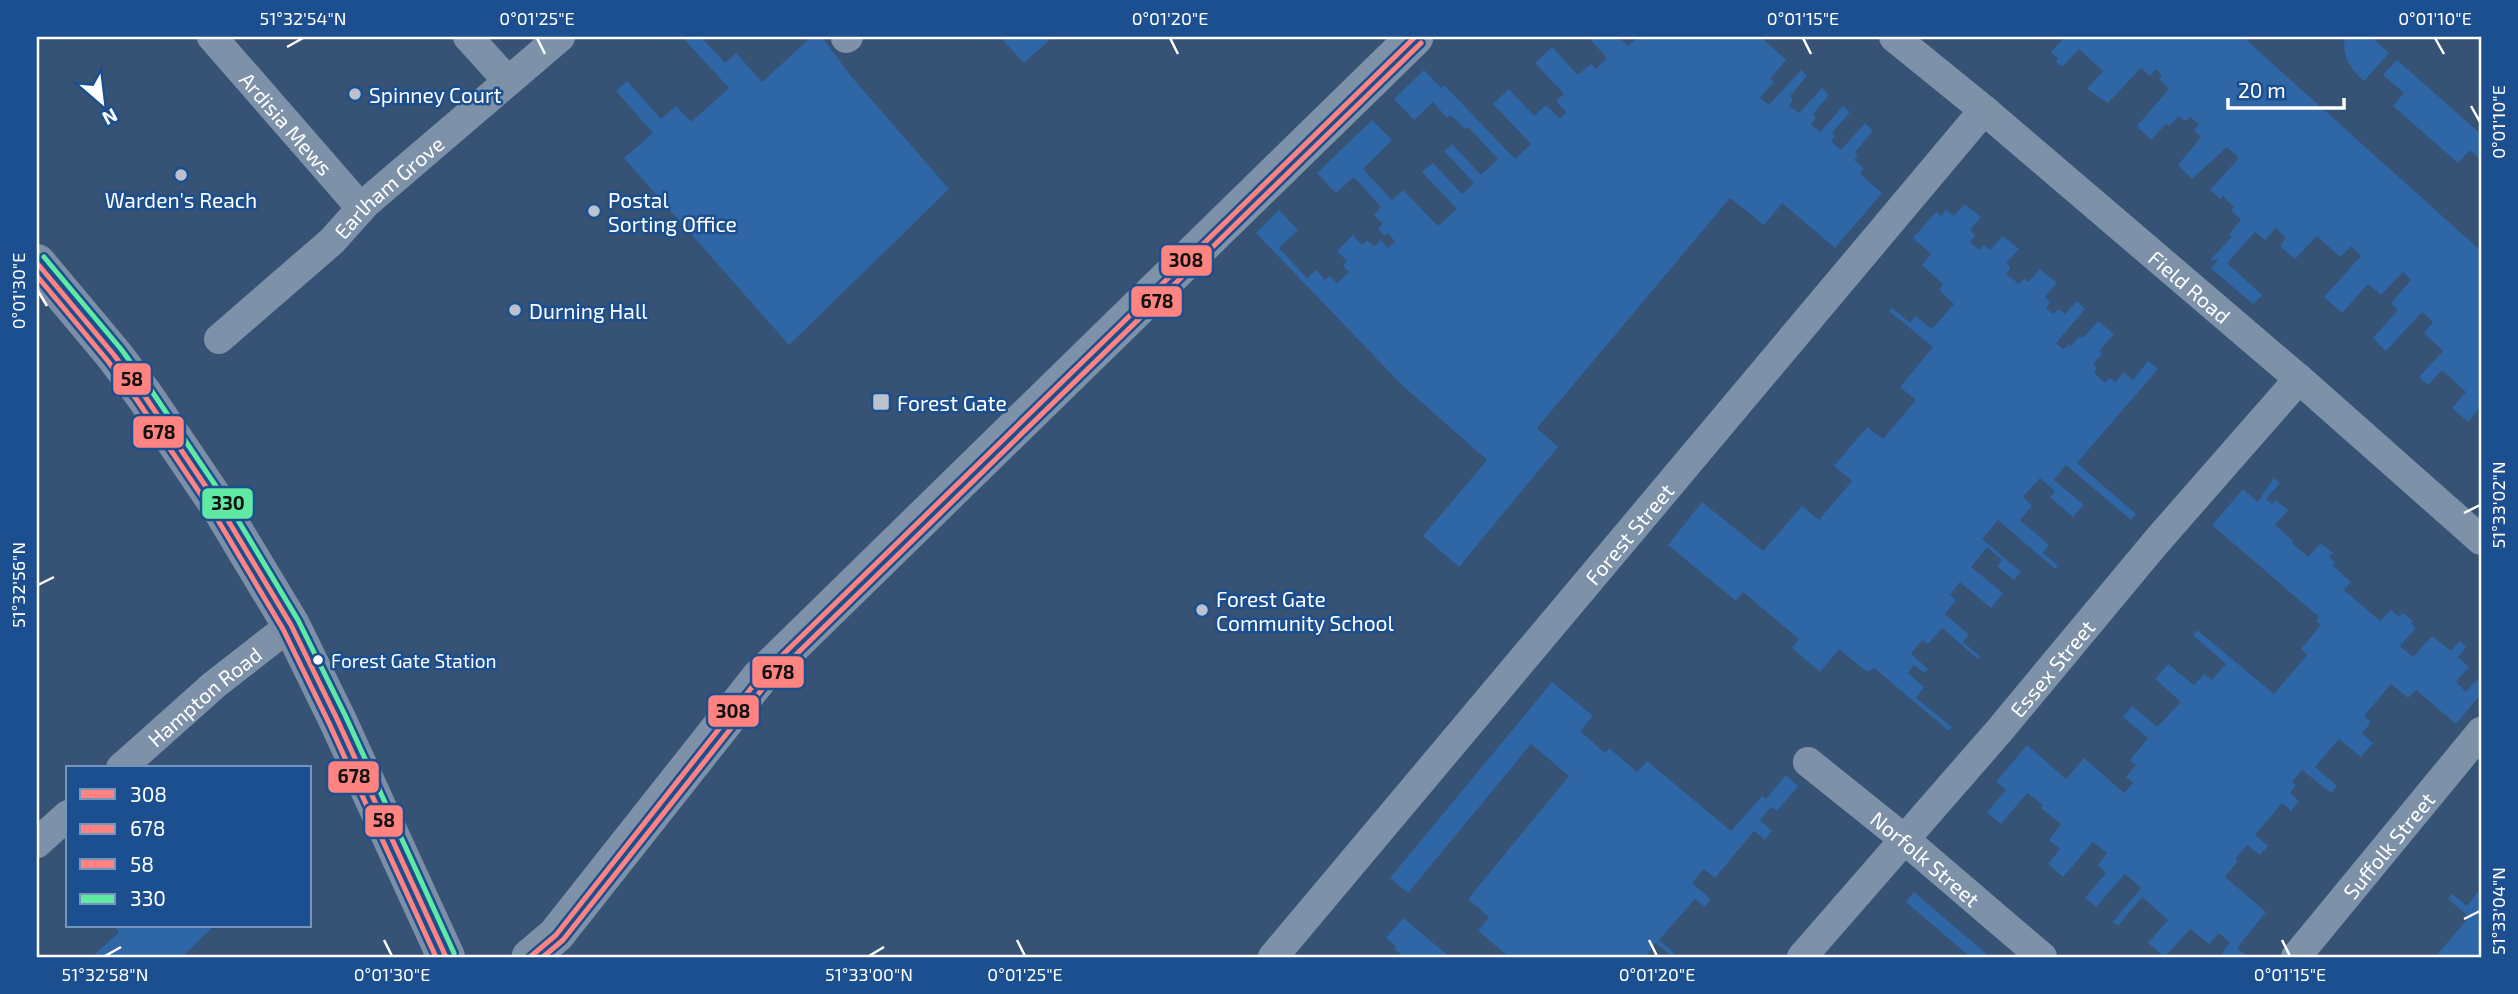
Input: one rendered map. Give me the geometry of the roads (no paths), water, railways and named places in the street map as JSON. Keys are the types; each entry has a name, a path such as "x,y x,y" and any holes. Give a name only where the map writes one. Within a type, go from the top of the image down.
{"main road":[{"path":"39,271 144,395 223,512 291,625 446,957"}],"street":[{"name":"Ardisia Mews","path":"212,37 361,208"},
{"path":"468,37 508,81"},
{"name":"Earlham Grove","path":"219,339 332,241 361,208 559,37"},
{"path":"530,957 556,934 769,666 1415,37"},
{"name":"Field Road","path":"1894,37 1984,110 2299,379 2481,540"},
{"name":"Forest Street","path":"1273,957 1984,110"},
{"name":"Essex Street","path":"1802,957 2299,379"},
{"name":"Hampton Road","path":"123,766 214,685 291,625"},
{"name":"Suffolk Street","path":"2296,957 2481,732"},
{"name":"Norfolk Street","path":"1808,762 1904,839 2042,957"},
{"path":"37,843 66,817"}],"place":[{"name":"Spinney Court","path":"355,94"},
{"name":"Warden's Reach","path":"181,175"},
{"name":"Postal Sorting Office","path":"594,211"},
{"name":"Durning Hall","path":"515,310"},
{"name":"Forest Gate","path":"881,402"},
{"name":"Forest Gate Community School","path":"1202,610"},
{"name":"Forest Gate Station","path":"318,660"}]}
